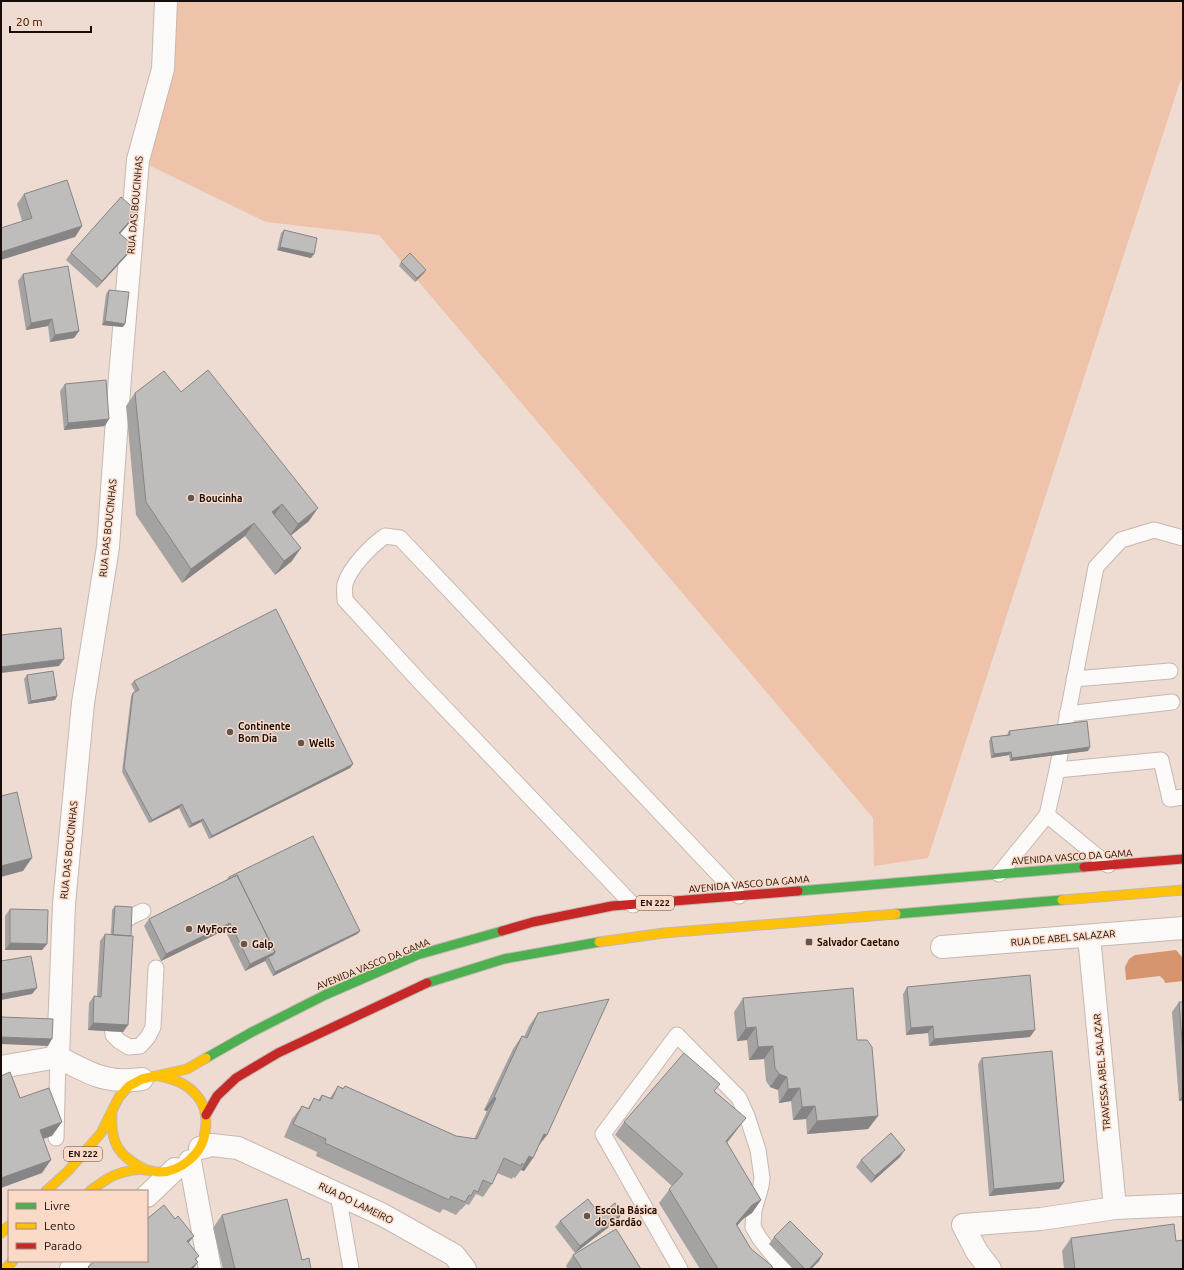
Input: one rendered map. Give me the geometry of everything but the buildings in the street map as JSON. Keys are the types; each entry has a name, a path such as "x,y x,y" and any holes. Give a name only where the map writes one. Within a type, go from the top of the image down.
{"main road":[{"name":"AVENIDA VASCO DA GAMA","path":"47,1190 68,1171 100,1133 119,1097 129,1086 150,1077 187,1069 252,1032 325,995 417,955 534,922 612,906 1183,859"},
{"path":"206,1116 217,1096 236,1078 278,1053 430,982 504,959 591,943 664,933 1183,890"},
{"path":"150,1077 175,1079 190,1087 200,1100 206,1116 206,1132 188,1159"},
{"name":"AVENIDA VASCO DA GAMA","path":"112,1111 110,1126 113,1141 121,1154 132,1164 146,1170"},
{"name":"AVENIDA VASCO DA GAMA","path":"91,1190 108,1178 127,1172 146,1170 160,1172 188,1159"}],"street":[{"name":"RUA DAS BOUCINHAS","path":"58,1057 64,904 84,703 108,547 138,160 163,69 166,1"},
{"name":"RUA DE ABEL SALAZAR","path":"942,947 1183,928"},
{"name":"TRAVESSA ABEL SALAZAR","path":"1089,936 1115,1208"},
{"path":"1,1067 58,1057 91,1074 109,1080 126,1081 150,1077"},
{"path":"91,1074 102,1084 110,1096 112,1111"},
{"name":"RUA DO LAMEIRO","path":"206,1116 220,1134 238,1148 383,1215 454,1255 465,1269"},
{"name":"RUA DO LAMEIRO","path":"188,1159 212,1145 238,1148"},
{"path":"148,1195 188,1159"},
{"path":"188,1159 210,1269"},
{"path":"990,1269 977,1252 962,1225 1041,1219 1115,1208 1183,1205"}],"lane":[{"path":"999,874 1047,815 1096,567 1121,540 1154,530 1183,538"},
{"path":"633,905 420,682 345,600 345,584 355,566 374,545 385,536 400,538 739,896"},
{"path":"1074,679 1170,671"},
{"path":"1067,714 1172,702"},
{"path":"1057,770 1161,760 1170,799 1183,797"},
{"path":"1047,815 1108,865"},
{"path":"117,943 120,926 126,919 143,911"},
{"path":"112,995 110,1017 113,1035 129,1047 140,1046 148,1037 153,1027 156,968"},
{"path":"680,1269 604,1134 677,1035 739,1098 747,1116 758,1150 762,1178 754,1210 753,1227 760,1239 784,1269"},
{"name":"RUA DAS BOUCINHAS","path":"56,1138 58,1057"},
{"path":"338,1194 351,1269"}],"shaded area":[{"path":"167,1 1183,1 1183,78 1180,82 928,858 874,866 873,818 379,235 266,222 138,160"},
{"path":"1176,950 1183,958 1183,981 1165,983 1160,976 1126,980 1125,967 1129,959 1135,955"}],"traffic: fast":[{"path":"798,891 1084,867"},
{"path":"896,914 1062,900"},
{"path":"206,1058 252,1032 325,995 417,955 502,931"},
{"path":"427,983 504,959 599,942"}],"traffic: slow":[{"path":"1062,900 1183,890"},
{"path":"599,942 664,933 896,914"},
{"path":"47,1190 68,1171 101,1133 119,1097 129,1086 142,1079 187,1069 206,1058"},
{"path":"91,1190 110,1177 119,1173 135,1170 158,1172 182,1166 189,1161 200,1148 206,1123 201,1101 194,1092 185,1085 159,1076"},
{"path":"112,1112 114,1140 122,1154 136,1165 146,1170"},
{"path":"1,1233 8,1227"},
{"path":"5,1269 12,1262"}],"traffic: jam":[{"path":"1084,867 1183,859"},
{"path":"502,931 533,922 612,906 798,891"},
{"path":"206,1115 217,1096 236,1078 278,1053 427,983"}],"place":[{"name":"Boucinha","path":"191,498"},
{"name":"Continente Bom Dia","path":"230,732"},
{"name":"Wells","path":"301,743"},
{"name":"MyForce","path":"189,929"},
{"name":"Salvador Caetano","path":"809,942"},
{"name":"Galp","path":"244,944"},
{"name":"Escola Básica do Sardão","path":"587,1216"}]}
